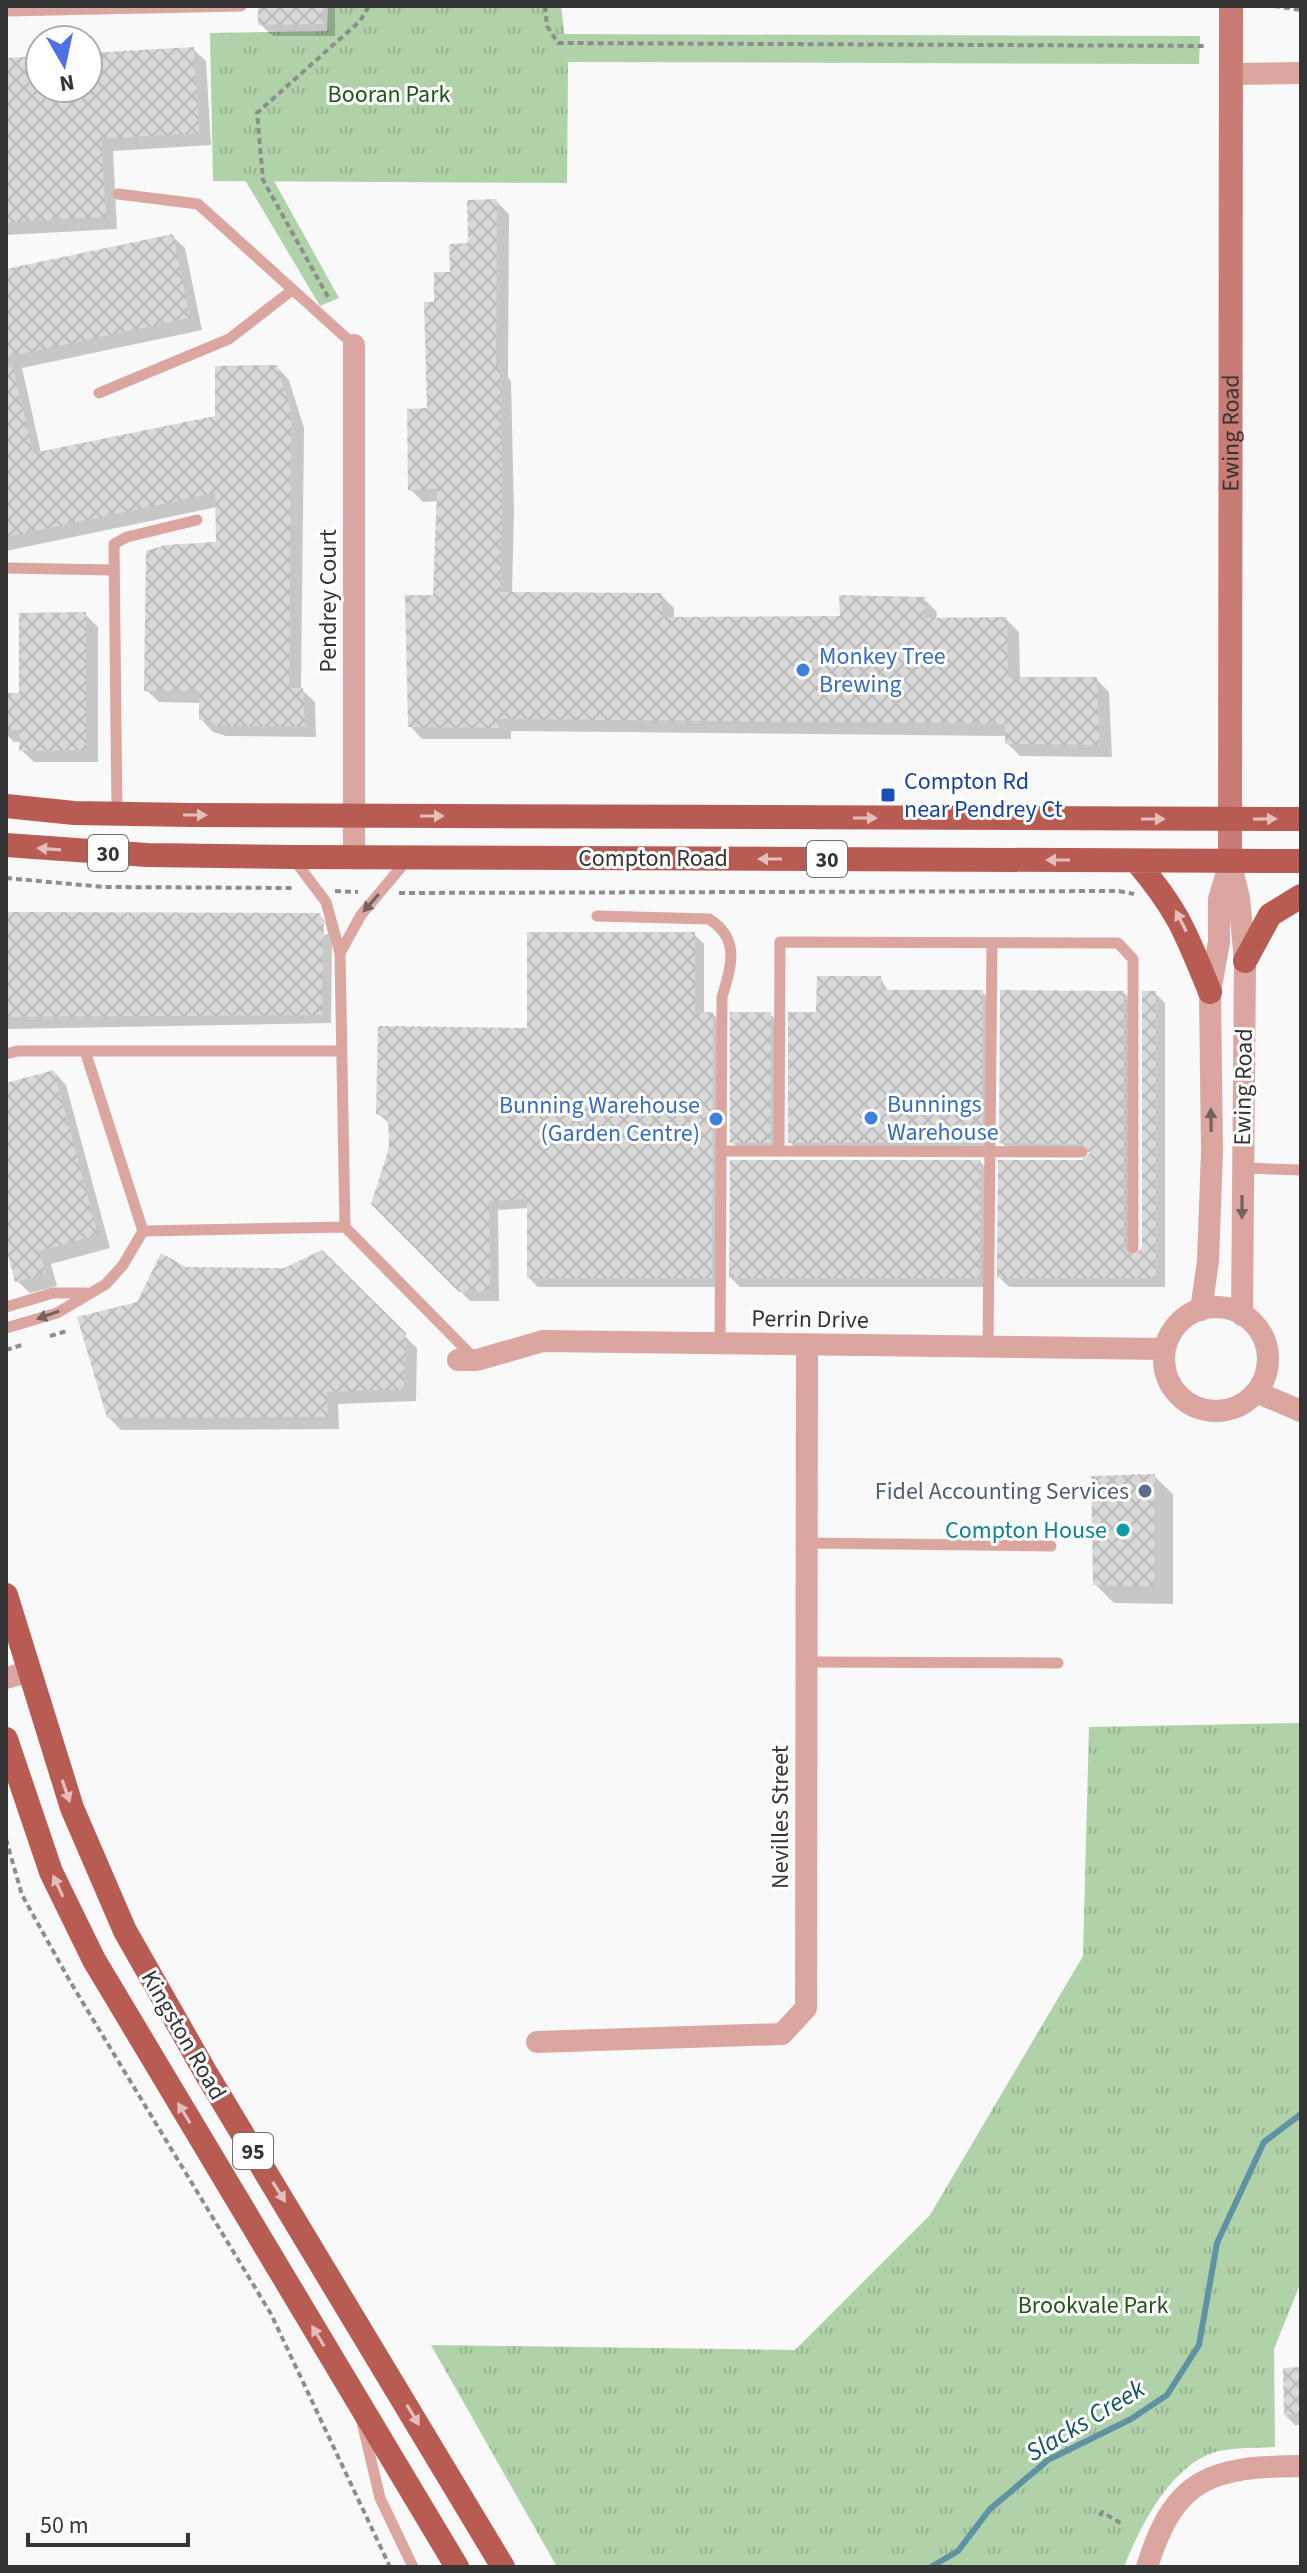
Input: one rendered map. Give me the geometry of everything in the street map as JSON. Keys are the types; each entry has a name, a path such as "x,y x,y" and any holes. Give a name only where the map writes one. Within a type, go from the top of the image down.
{"main road":[{"name":"Ewing Road","path":"1230,861 1231,6"},
{"name":"Compton Road","path":"6,806 117,814 1301,819"},
{"name":"Compton Road","path":"6,845 147,855 292,857 1301,861"},
{"path":"1136,861 1174,906 1210,992"},
{"path":"1245,961 1270,915 1301,896"},
{"name":"Kingston Road","path":"6,1595 17,1675 91,1856 147,1972 503,2567"},
{"name":"Kingston Road","path":"6,1739 51,1872 94,1960 457,2567"}],"street":[{"path":"1231,74 1301,73"},
{"name":"Pendrey Court","path":"354,345 354,857"},
{"name":"Ewing Road","path":"1230,861 1239,898 1245,961 1242,1315"},
{"name":"Ewing Road","path":"1201,1310 1208,1261 1212,1152 1210,992 1219,942 1219,899 1230,861"},
{"path":"1215,1307 1242,1315 1257,1328 1268,1355 1265,1375 1256,1392 1228,1409 1195,1407 1171,1385 1164,1365 1165,1349 1179,1323 1201,1310 1215,1307"},
{"name":"Perrin Drive","path":"467,1360 543,1341 1165,1349"},
{"name":"Nevilles Street","path":"537,2042 782,2034 806,2008 807,1345"},
{"path":"1256,1392 1301,1411"},
{"path":"1147,2567 1158,2531 1180,2498 1218,2472 1301,2466"}],"lane":[{"path":"6,11 241,6"},
{"path":"118,194 198,204 354,345"},
{"path":"99,393 229,339 291,291"},
{"path":"117,814 114,544 127,537 197,520"},
{"path":"6,568 112,570"},
{"path":"292,857 326,902 340,953 339,1051 345,1227 467,1360"},
{"path":"340,953 361,915 409,857"},
{"path":"597,916 709,919 727,936 732,950 732,966 722,997 720,1343"},
{"path":"779,1151 780,942 1118,943 1133,959 1133,1248"},
{"path":"988,1347 992,943"},
{"path":"6,1054 339,1051"},
{"path":"6,1328 57,1313 115,1276 143,1231 86,1054"},
{"path":"722,1151 1082,1152"},
{"path":"1242,1168 1301,1170"},
{"path":"143,1231 345,1227"},
{"path":"6,1307 53,1293 86,1293"},
{"path":"806,1543 1051,1546"},
{"path":"806,1662 1058,1663"},
{"name":"Kingston Road","path":"359,2403 373,2477 413,2567"}],"path":[{"path":"333,308 263,180 257,113 360,21 369,6"},
{"path":"545,6 547,26 558,43 1206,46"},
{"path":"1274,6 1301,10"},
{"path":"6,878 119,887 306,889"},
{"path":"329,891 365,893"},
{"path":"392,894 1119,891 1142,899"},
{"path":"50,1336 67,1331"},
{"path":"6,1350 25,1344"},
{"path":"6,1839 22,1895 71,1983 271,2314 390,2567"},
{"path":"1100,2516 1102,2512 1122,2524"}],"green space":[{"name":"Booran Park","path":"328,6 561,6 568,62 567,183 213,181 210,33 327,31"},
{"path":"563,34 1200,36 1199,64 568,62"},
{"path":"245,180 274,181 339,298 320,306"},
{"name":"Brookvale Park","path":"1301,1723 1301,2282 1274,2349 1275,2447 1219,2451 1202,2457 1187,2468 1149,2515 1124,2567 557,2567 431,2345 795,2350 930,2215 1083,1956 1089,1727"}],"building":[{"path":"258,6 323,6 323,24 258,25"},
{"path":"194,47 199,133 101,139 106,217 6,222 6,58 24,57 24,104 104,104 104,52"},
{"path":"497,199 496,366 500,366 502,497 500,592 662,593 662,617 840,616 839,595 925,597 925,618 1007,617 1008,677 1097,677 1100,745 1005,744 1005,724 499,719 499,728 408,727 405,595 433,595 437,489 408,490 407,409 427,408 424,302 434,302 434,272 450,272 449,244 468,243 467,200"},
{"path":"173,234 190,318 6,357 6,269"},
{"path":"277,365 292,414 289,688 303,688 305,726 212,725 211,720 199,720 199,691 144,691 146,551 165,545 216,542 215,493 6,537 6,368 13,367 33,453 215,416 215,366"},
{"path":"86,612 86,750 19,751 19,730 6,730 6,693 19,693 19,613"},
{"path":"6,912 320,913 324,925 322,1015 6,1017"},
{"path":"527,932 695,932 695,1012 713,1012 712,1278 527,1278 527,1199 489,1201 490,1292 459,1292 371,1204 389,1148 388,1116 376,1114 378,1026 527,1028"},
{"path":"817,976 881,976 881,990 983,990 982,1143 788,1143 788,1012 816,1012"},
{"path":"1000,990 1124,991 1124,1248 1132,1256 1142,1248 1142,991 1156,991 1156,1278 997,1278 998,1160 1082,1160 1090,1153 1082,1144 999,1143"},
{"path":"730,1012 771,1012 771,1143 730,1143"},
{"path":"54,1070 98,1235 39,1251 46,1274 15,1282 6,1247 6,1083"},
{"path":"730,1160 981,1160 980,1278 729,1278"},
{"path":"322,1250 406,1333 404,1389 327,1392 328,1417 107,1418 77,1317 137,1302 161,1253 186,1267 284,1268"},
{"name":"Compton House","path":"1155,1474 1155,1587 1093,1585 1091,1476"},
{"path":"1301,2367 1301,2415 1284,2415 1283,2368"}],"waterway":[{"name":"Slacks Creek","path":"931,2567 958,2551 990,2509 1048,2460 1131,2419 1167,2395 1199,2345 1217,2243 1264,2142 1301,2114"}],"place":[{"name":"Monkey Tree Brewing","path":"803,670"},
{"name":"Compton Rd near Pendrey Ct","path":"888,795"},
{"name":"Bunnings Warehouse","path":"871,1118"},
{"name":"Bunning Warehouse (Garden Centre)","path":"716,1119"},
{"name":"Fidel Accounting Services","path":"1145,1491"},
{"name":"Compton House","path":"1123,1530"}]}
